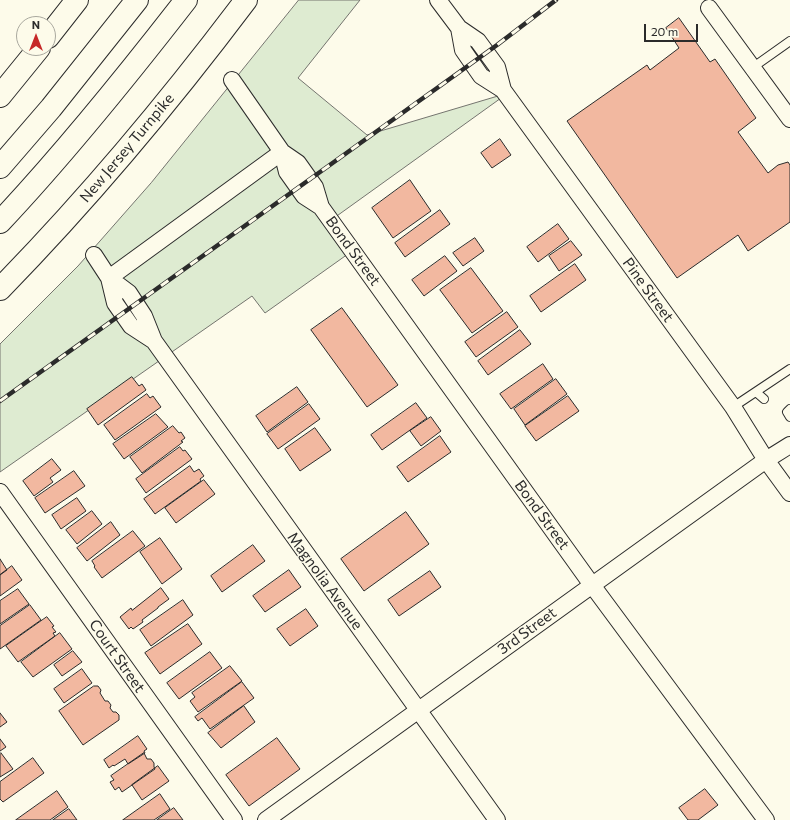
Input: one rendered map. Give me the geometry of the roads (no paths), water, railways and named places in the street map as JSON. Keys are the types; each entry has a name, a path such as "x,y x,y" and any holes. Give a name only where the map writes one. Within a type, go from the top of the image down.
{"highway":[{"path":"56,27 77,0"},
{"path":"0,167 51,108 138,0"},
{"path":"1,222 75,138 143,56 186,0"},
{"name":"New Jersey Turnpike","path":"0,289 102,178 172,95 246,1"},
{"path":"0,96 34,56"}],"street":[{"name":"Pine Street","path":"438,0 458,28 463,50 481,76 503,90 733,407 766,460 790,493"},
{"path":"712,4 752,68 790,119"},
{"name":"Bond Street","path":"232,80 282,152 298,163 315,187 321,207 592,585 766,820"},
{"path":"109,278 282,152"},
{"name":"Magnolia Avenue","path":"94,255 109,278 129,293 144,316 154,342 497,820"},
{"name":"3rd Street","path":"266,820 766,460 790,445"},
{"name":"Court Street","path":"0,492 234,820"}],"lane":[{"path":"752,68 790,41"},
{"path":"733,407 772,381 788,373"},
{"path":"772,381 780,386"},
{"path":"756,392 764,398"}],"railway":[{"path":"0,401 497,45 556,0"}]}
